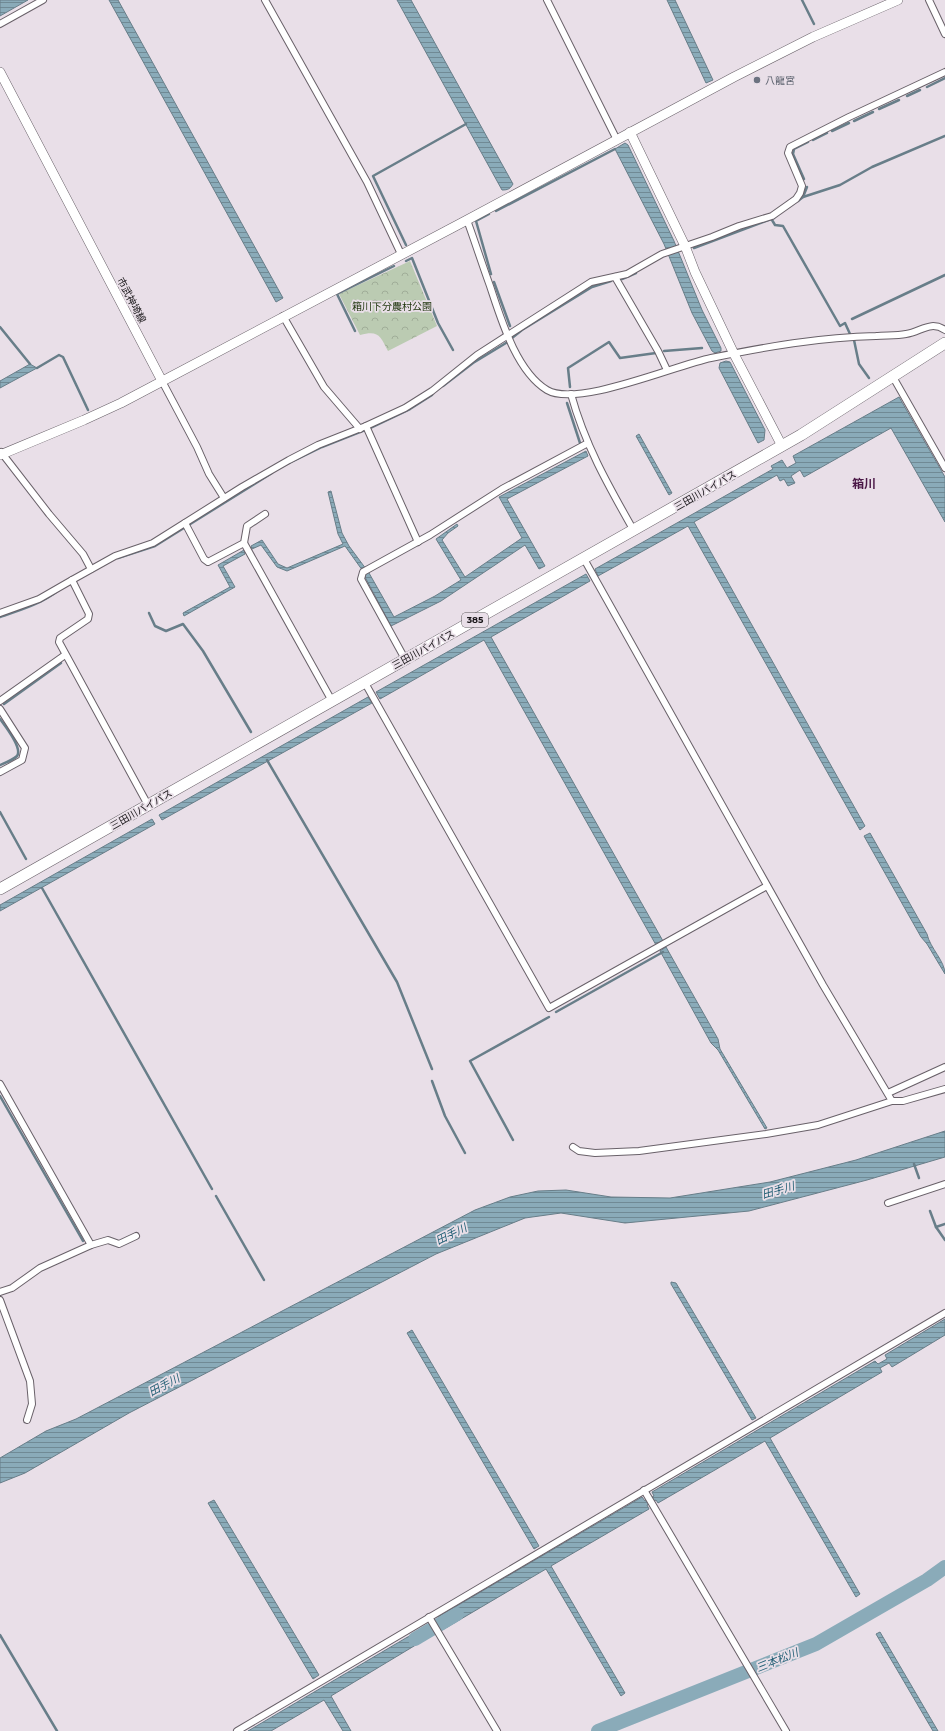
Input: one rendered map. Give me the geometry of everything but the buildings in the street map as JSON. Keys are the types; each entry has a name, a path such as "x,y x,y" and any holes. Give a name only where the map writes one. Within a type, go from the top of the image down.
{"highway":[{"name":"三田川バイパス","path":"0,889 782,446 945,343"}],"street":[{"path":"0,24 43,0"},
{"path":"265,0 367,182 401,254"},
{"path":"547,0 617,140"},
{"path":"91,569 83,554 1,453 84,420 162,381 630,132 813,37 898,0"},
{"path":"928,0 945,34"},
{"name":"市武神埼線","path":"0,72 162,381"},
{"path":"0,613 39,599 73,583 91,569 115,556 153,543 186,526 224,498 318,445 365,429 405,408 432,390 477,354 591,282 627,274 665,253 739,226 772,216 796,199 802,186 788,153 790,147 849,117 945,72"},
{"path":"630,132 682,247 734,354 782,446"},
{"path":"467,220 507,336 525,367 537,382 548,390 559,394 571,394 615,386 690,363 734,354 854,336 904,335 928,326 936,325 945,330"},
{"path":"615,277 658,351 667,370"},
{"path":"283,316 324,386 365,429 418,542"},
{"path":"893,377 945,468"},
{"path":"162,381 209,474 224,498"},
{"path":"571,394 596,462 634,531"},
{"path":"405,659 361,579 365,571 418,542 502,490 588,443"},
{"path":"265,514 247,526 244,543 332,701"},
{"path":"186,526 204,559 208,562 244,543"},
{"path":"584,559 823,985 892,1101"},
{"path":"73,583 89,614 88,618 60,638 59,642 148,805"},
{"path":"0,701 65,655"},
{"path":"365,683 549,1008 767,886"},
{"path":"0,709 24,748 22,760 0,772"},
{"path":"888,1093 945,1067"},
{"path":"0,1084 91,1245"},
{"path":"573,1147 579,1151 596,1153 639,1151 766,1134 818,1125 892,1101 903,1101 945,1089"},
{"path":"888,1203 945,1184"},
{"path":"0,1292 12,1288 40,1268 91,1245 108,1240 119,1244 136,1236"},
{"path":"0,1300 30,1382 32,1404 27,1420"},
{"path":"237,1731 945,1313"},
{"path":"644,1490 786,1731"},
{"path":"429,1617 497,1731"}],"green space":[{"name":"箱川下分農村公園","path":"410,261 437,326 388,351 381,338 375,334 371,333 360,335 339,294"}],"water":[{"path":"0,0 28,0 0,16"},
{"path":"109,0 118,0 283,298 276,302"},
{"path":"397,0 411,0 513,184 509,189 502,190"},
{"path":"667,0 675,0 713,80 706,83"},
{"path":"625,143 628,145 674,241 702,310 721,348 721,351 715,353 712,351 692,313 664,244 615,149"},
{"path":"726,361 730,362 765,430 764,440 758,443 719,368 720,363"},
{"path":"30,364 37,368 0,388 0,381"},
{"path":"899,397 945,477 945,522 891,428 804,477 800,470 791,476 795,483 788,486 784,479 780,481 777,475 694,522 865,826 860,830 688,526 598,576 595,569 773,469 771,466 782,460 787,468 796,463 793,456"},
{"path":"639,434 672,493 669,495 636,436"},
{"path":"586,451 588,456 507,499 545,566 539,569 525,545 441,601 391,626 365,577 365,574 345,546 287,571 277,567 261,545 252,549 251,546 262,540 278,564 287,568 343,544 338,534 328,492 331,491 342,533 349,546 369,573 394,617 435,596 461,580 436,539 457,524 458,526 448,533 442,540 465,577 522,538 499,497"},
{"path":"244,550 245,554 223,566 235,587 184,616 183,613 230,587 218,565"},
{"path":"586,574 590,581 491,637 663,941 656,945 484,640 380,699 376,692"},
{"path":"368,697 372,703 162,820 159,815"},
{"path":"152,819 155,824 0,911 0,905"},
{"path":"870,833 943,964 945,974 927,944 921,937 864,836"},
{"path":"666,947 718,1039 720,1049 767,1128 765,1129 718,1050 711,1043 660,951"},
{"name":"田手川","path":"945,1131 945,1157 867,1180 749,1211 625,1223 561,1213 525,1218 436,1254 129,1413 25,1473 0,1483 0,1458 46,1431 76,1419 475,1210 510,1197 538,1191 566,1190 611,1197 670,1198 770,1182 856,1160"},
{"path":"671,1282 676,1283 756,1418 752,1420"},
{"path":"945,1319 945,1335 892,1367 889,1363 880,1368 882,1372 770,1438 860,1594 856,1597 765,1441 658,1503 656,1500 647,1505 649,1509 551,1566 625,1693 621,1696 546,1569 444,1629 438,1617 642,1497 645,1501 654,1496 652,1492 875,1361 878,1364 887,1359 885,1355"},
{"path":"412,1330 539,1546 534,1549 407,1333"},
{"path":"214,1500 319,1675 313,1679 208,1503"},
{"path":"428,1625 434,1634 331,1696 351,1731 343,1731 324,1700 271,1731 248,1731"},
{"path":"880,1632 938,1731 933,1731 876,1634"}],"waterway":[{"path":"802,0 814,24"},
{"path":"927,87 945,78"},
{"path":"907,96 920,90"},
{"path":"879,109 899,100"},
{"path":"854,121 873,112"},
{"path":"832,131 849,123"},
{"path":"406,245 373,176 466,124"},
{"path":"813,140 827,133"},
{"path":"798,201 803,197 840,185 872,167 945,136"},
{"path":"804,179 793,154 794,149 808,142"},
{"path":"496,211 615,149"},
{"path":"803,197 807,187"},
{"path":"489,214 476,221 491,274"},
{"path":"694,248 774,218"},
{"path":"772,220 775,225 783,226 840,326 845,323 850,334"},
{"path":"406,261 412,258 438,323 453,350"},
{"path":"355,331 337,294 394,266"},
{"path":"622,279 636,273"},
{"path":"852,319 945,275"},
{"path":"512,338 522,330 592,287 611,281"},
{"path":"494,282 510,326"},
{"path":"0,327 30,364"},
{"path":"854,340 859,364 869,378"},
{"path":"570,387 568,368 609,342 620,358 656,353"},
{"path":"443,386 473,363 506,343"},
{"path":"664,351 702,348"},
{"path":"37,368 59,355 63,357 88,410"},
{"path":"283,466 322,447 370,428 410,409 432,395"},
{"path":"567,403 580,443"},
{"path":"118,558 155,546 272,473"},
{"path":"0,617 38,603 59,590"},
{"path":"149,613 155,626 166,631 183,624 203,651 251,732"},
{"path":"4,704 61,663"},
{"path":"0,719 13,737 18,748 17,756 0,765"},
{"path":"267,760 397,982 432,1069"},
{"path":"0,812 26,859"},
{"path":"42,888 212,1189"},
{"path":"556,1012 663,952"},
{"path":"513,1140 470,1061 549,1017"},
{"path":"432,1081 445,1116 465,1153"},
{"path":"0,1096 83,1241"},
{"path":"914,1164 919,1178"},
{"path":"216,1196 264,1280"},
{"path":"930,1211 936,1227 945,1240"},
{"path":"936,1227 945,1224"},
{"name":"三本松川","path":"598,1731 816,1644 927,1580 945,1567"},
{"path":"415,1639 457,1614"},
{"path":"0,1635 57,1731"}],"place":[{"name":"八龍宮","path":"757,80"}],"district":[{"name":"箱川","path":"864,484"}]}
